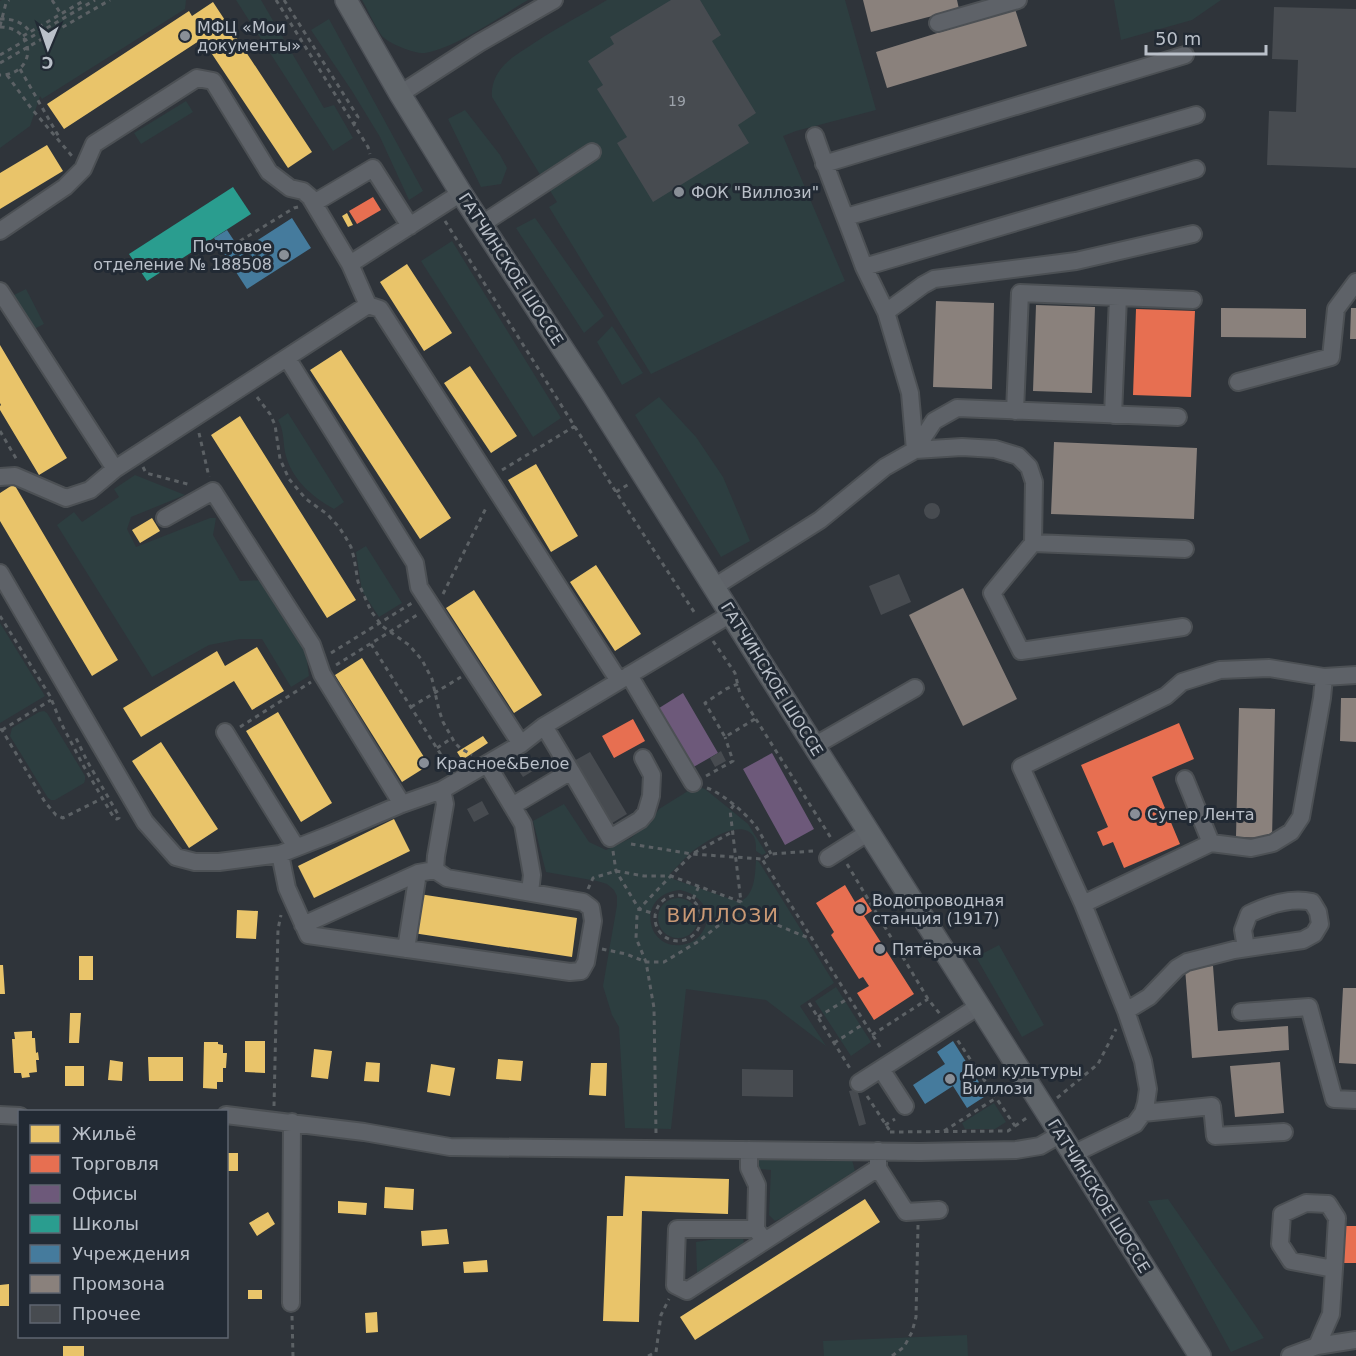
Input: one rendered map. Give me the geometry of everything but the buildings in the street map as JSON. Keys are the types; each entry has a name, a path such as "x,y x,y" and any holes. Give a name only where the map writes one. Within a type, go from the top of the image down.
{"main road":[{"name":"ГАТЧИНСКОЕ ШОССЕ","path":"346,0 461,193 593,395 1200,1356"}],"street":[{"path":"938,22 969,7 1018,0"},
{"path":"400,94 547,2"},
{"path":"825,164 1185,55"},
{"path":"0,231 65,187 83,169 94,144 197,78 213,81 270,172 290,188 307,194 314,203 350,264 368,305 380,309 693,783"},
{"path":"846,217 1196,115"},
{"path":"816,135 864,267 886,312 910,393 915,450"},
{"path":"482,224 592,152"},
{"path":"314,203 373,168 410,226"},
{"path":"864,267 1196,169"},
{"path":"350,264 461,193"},
{"path":"886,312 934,279 1076,261 1193,234"},
{"path":"1238,382 1331,357 1336,309 1356,282"},
{"path":"0,291 115,469"},
{"path":"1015,411 1020,293 1193,300"},
{"path":"1113,415 1118,297"},
{"path":"7,476 66,498 90,490 115,469 368,305"},
{"path":"287,358 415,563 419,587 521,744"},
{"path":"915,450 934,421 957,408 1178,417"},
{"path":"714,587 820,520 885,467 915,450 962,447 995,448 1018,456 1029,467 1034,482 1033,543 992,593 1021,651 1182,627"},
{"path":"165,518 213,491 312,645 320,668 402,804"},
{"path":"1033,543 1185,549"},
{"path":"0,573 145,822 176,857 195,862 219,862 280,855 402,804 442,790 521,744 544,726 731,614"},
{"path":"1073,1154 1135,1124 1143,1113 1148,1089 1143,1061 1126,1011 1083,904 1021,767 1166,696 1182,682 1220,670 1269,668 1324,677 1356,675"},
{"path":"1083,904 1211,843 1251,848 1273,843 1291,832 1301,817 1324,677"},
{"path":"814,746 915,688"},
{"path":"544,726 611,840 640,820 646,813 651,796 652,775 643,758"},
{"path":"226,734 296,847"},
{"path":"487,764 523,824 532,875 530,892"},
{"path":"512,806 571,771"},
{"path":"1185,780 1211,843"},
{"path":"435,870 445,804 442,790"},
{"path":"826,853 869,832"},
{"path":"280,855 287,888 303,925 308,935 570,972 581,971 586,962 593,921 591,908 583,902 447,878 435,870 418,873 303,925"},
{"path":"406,949 418,873"},
{"path":"1126,1011 1149,997 1177,968 1187,962 1246,948"},
{"path":"860,1083 979,1006"},
{"path":"1241,1012 1309,1007 1334,1099 1356,1100"},
{"path":"886,1066 903,1110"},
{"path":"1143,1113 1212,1106 1215,1136 1284,1132"},
{"path":"0,1115 18,1116"},
{"path":"228,1115 364,1132 450,1147 749,1150 878,1160 1016,1150 1040,1146 1061,1134"},
{"path":"291,1303 292,1122"},
{"path":"749,1150 749,1168 757,1185 760,1235"},
{"path":"878,1160 906,1212 939,1210"},
{"path":"760,1235 677,1229 675,1285 687,1291 760,1235 878,1160"},
{"path":"1317,1346 1331,1314 1335,1269 1337,1218 1328,1204 1306,1203 1282,1214 1280,1244 1292,1260 1335,1269"},
{"path":"1290,1356 1317,1346 1356,1340"}],"path":[{"path":"0,75 15,73 25,63 28,55 26,40 22,36 8,27 0,27 6,3 9,0"},
{"path":"52,0 64,18"},
{"path":"22,36 85,0"},
{"path":"0,55 95,0"},
{"path":"0,63 110,0"},
{"path":"276,0 368,147"},
{"path":"284,0 358,117 354,124"},
{"path":"1,19 19,22 30,32"},
{"path":"7,75 31,108 63,143 20,69"},
{"path":"240,242 294,208 314,203"},
{"path":"454,235 735,673 741,694 826,853 949,1026 1015,1126"},
{"path":"245,385 270,414 277,436 280,459 290,479 306,499 327,514 351,547 358,582 370,611 380,623 410,645 428,669 443,722 452,738 460,748 487,764"},
{"path":"135,456 146,473 213,491 199,433 190,420"},
{"path":"226,734 380,623 442,597 495,482 575,426"},
{"path":"0,431 22,469 7,476"},
{"path":"320,668 391,632 428,601"},
{"path":"0,616 51,700 83,765 114,818 118,819 119,816"},
{"path":"371,644 451,771"},
{"path":"411,707 455,680"},
{"path":"693,783 733,761 725,736 705,702 738,684"},
{"path":"51,700 1,730 56,815 63,818 103,798"},
{"path":"725,736 756,719"},
{"path":"437,747 452,738"},
{"path":"693,783 716,791 734,805 754,824 771,854"},
{"path":"589,947 626,954 646,962 664,962 699,941 740,909 734,831 730,810 734,805"},
{"path":"657,1150 654,1008 646,962 636,938 637,916 639,909 692,854 734,831"},
{"path":"655,914 639,909 616,871 611,840 692,854 762,859 771,854 826,853"},
{"path":"762,859 872,1035 886,1066"},
{"path":"583,902 593,878 616,871 644,876 671,876 741,902"},
{"path":"693,899 699,886"},
{"path":"274,1120 278,928 287,888"},
{"path":"678,894 693,899 699,905 701,913 702,921 699,929 694,935 679,941 664,936 658,930 655,922 658,906 663,900 678,894"},
{"path":"740,909 812,939"},
{"path":"694,935 699,941"},
{"path":"818,1017 849,998"},
{"path":"872,1035 928,999"},
{"path":"1051,1103 1098,1064 1126,1011"},
{"path":"834,1042 864,1023"},
{"path":"943,1131 996,1098"},
{"path":"885,1125 903,1110"},
{"path":"890,1132 1008,1131 1035,1113"},
{"path":"892,1356 904,1347 912,1332 916,1317 918,1211"},
{"path":"648,1356 656,1352 661,1315 675,1285"},
{"path":"291,1303 293,1356"}],"shaded area":[{"path":"186,0 185,9 42,99 40,96 30,126 0,148 0,1"},
{"path":"236,0 261,0 324,108 334,105 353,138 333,151"},
{"path":"362,0 528,0 451,45 425,53 403,48 383,37"},
{"name":"ФОК \"Виллози\"","path":"607,0 845,0 876,110 783,136 845,281 651,374 549,207 557,202 492,97 495,80 508,61 545,36"},
{"path":"1114,0 1221,0 1192,20 1121,40"},
{"path":"329,19 423,191 409,200 380,137 311,30"},
{"path":"186,101 193,112 141,144 134,133"},
{"path":"465,110 500,155 507,168 501,184 481,187 448,119"},
{"path":"535,218 604,316 584,333 516,228"},
{"path":"452,241 561,418 533,437 421,261"},
{"path":"26,289 44,324 30,331 12,296"},
{"path":"612,326 643,373 622,385 597,342"},
{"path":"659,397 696,437 723,477 750,541 721,557 635,415"},
{"path":"288,413 344,502 334,509 303,486 288,462 278,420"},
{"path":"135,475 185,495 131,517 127,529 136,547 210,518 216,518 213,535 240,581 263,580 305,646 309,676 291,687 262,639 240,639 209,645 152,677 57,525 74,512 82,522 119,497 114,489"},
{"path":"366,546 402,603 379,617 362,591 356,552"},
{"path":"0,623 45,696 0,723"},
{"path":"44,711 85,776 84,783 55,800 48,798 10,736 12,728"},
{"path":"696,786 705,789 748,824 766,853 762,855 756,851 755,839 749,831 733,830 694,850 670,874 673,879 739,902 751,890 756,860 834,983 800,1006 826,1046 766,1000 686,989 671,1129 625,1128 619,1027 612,1015 603,986 617,896 607,884 546,872 533,821 564,804 589,842 606,850 631,838 651,821 659,809","holes":["680,890 700,900 704,906 707,919 705,927 692,942 681,945 669,944 659,939 653,930 650,920 651,910 666,894"]},
{"path":"678,898 692,904 698,918 692,932 678,938 664,932 658,918 664,904"},
{"path":"999,945 1044,1025 1022,1037 976,957"},
{"path":"836,987 871,1042 851,1056 815,1001"},
{"path":"994,1103 1006,1122 995,1129 965,1129 962,1123"},
{"path":"759,1159 852,1160 855,1171 775,1221 769,1215 771,1170 759,1169"},
{"path":"1168,1199 1264,1338 1231,1352 1148,1201"},
{"path":"743,1235 744,1246 697,1274 696,1242"},
{"path":"967,1335 968,1356 824,1356 823,1341"}],"place":[{"name":"МФЦ «Мои документы»","path":"185,36"},
{"name":"ФОК \"Виллози\"","path":"679,192"},
{"name":"Почтовое отделение № 188508","path":"284,255"},
{"name":"Красное&Белое","path":"424,763"},
{"name":"Супер Лента","path":"1135,814"},
{"name":"Водопроводная станция (1917)","path":"860,909"},
{"name":"Пятёрочка","path":"880,949"},
{"name":"Дом культуры Виллози","path":"950,1079"}],"district":[{"name":"ВИЛЛОЗИ","path":"723,915"}]}
